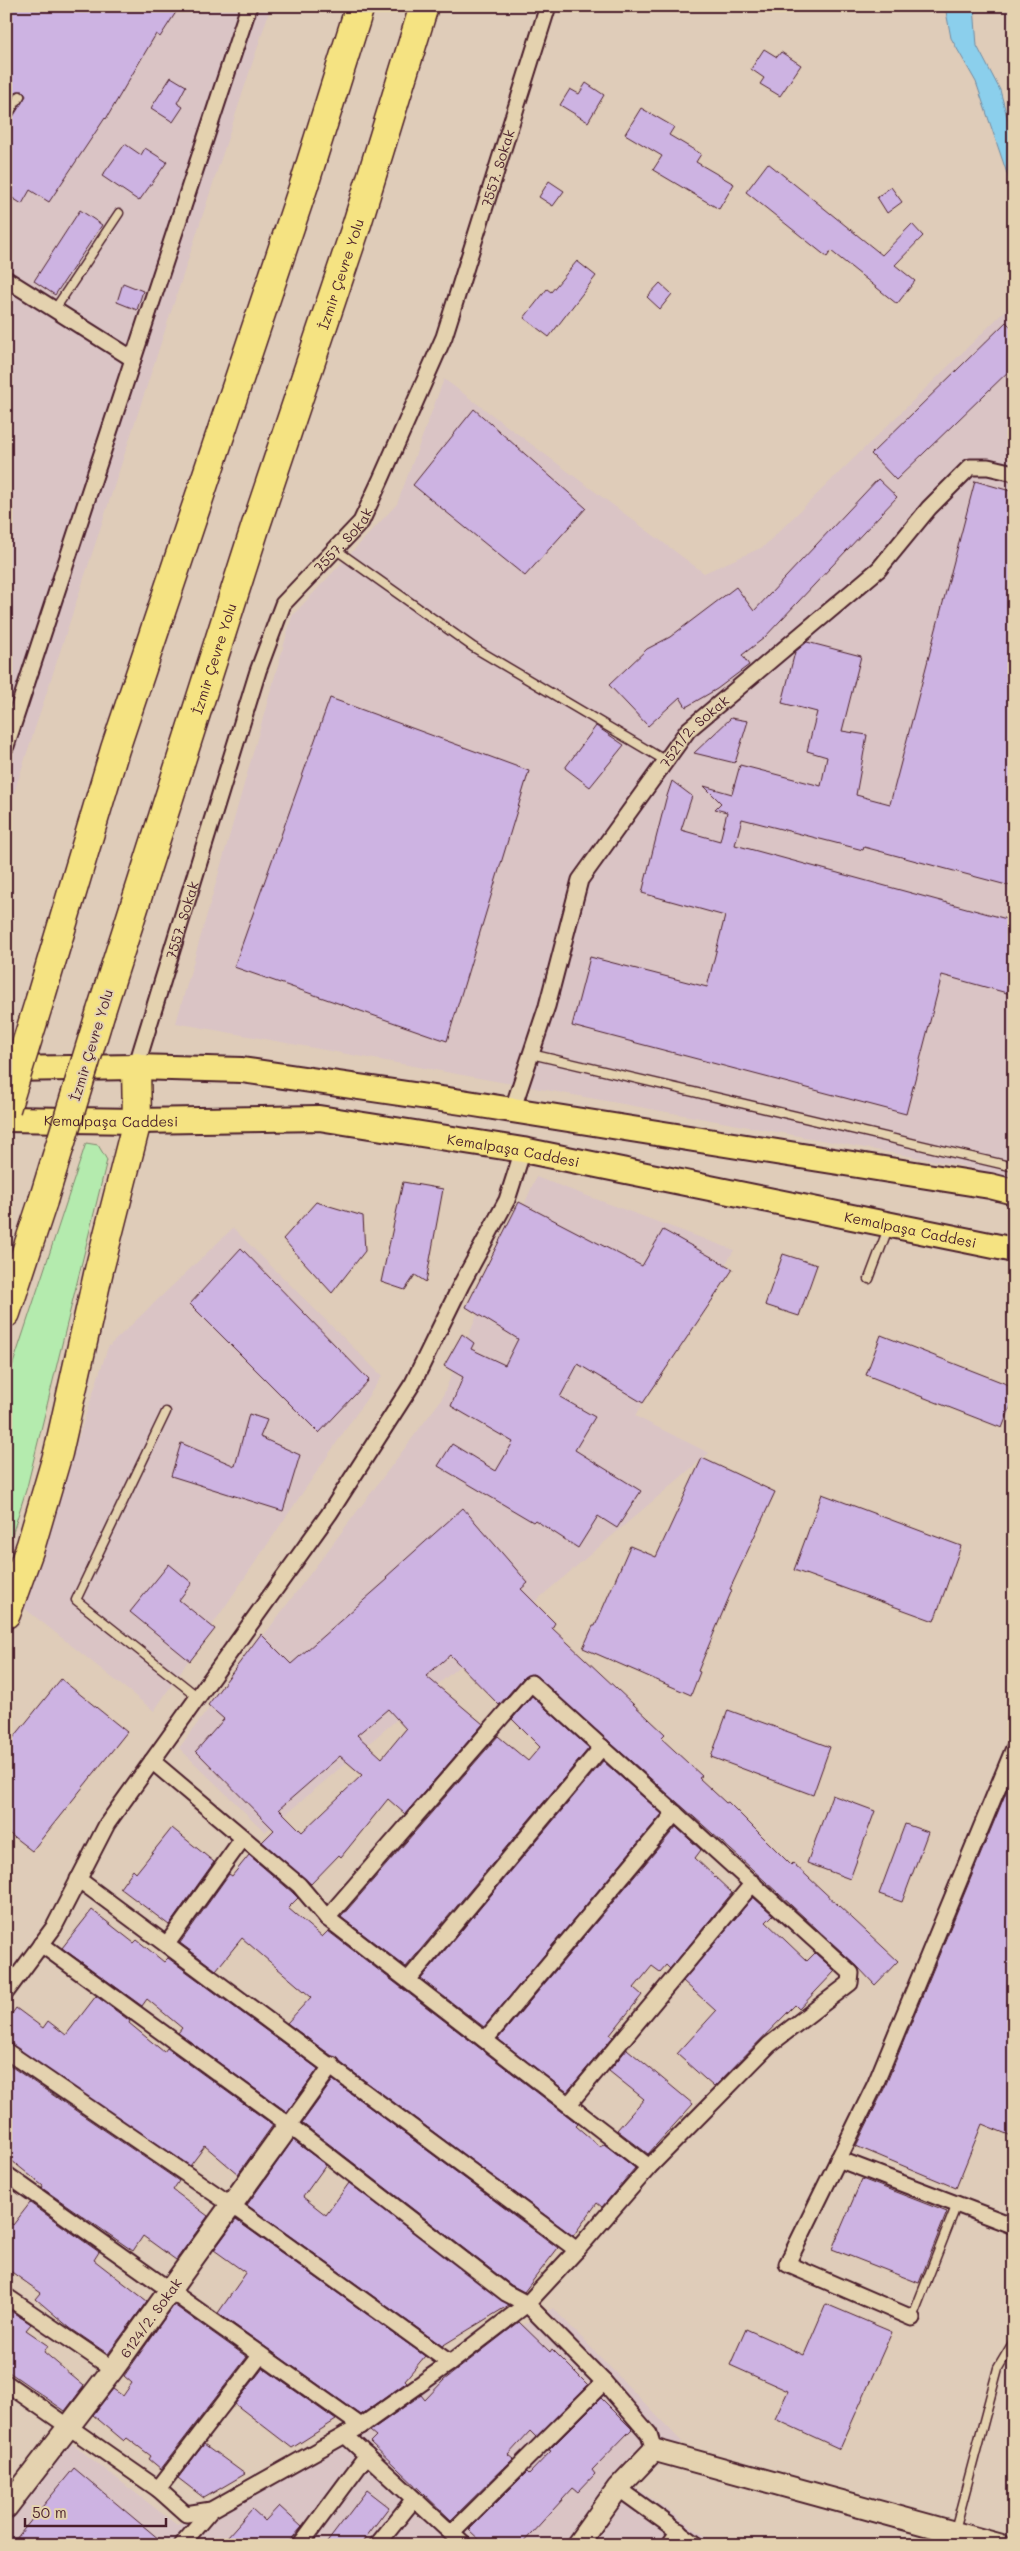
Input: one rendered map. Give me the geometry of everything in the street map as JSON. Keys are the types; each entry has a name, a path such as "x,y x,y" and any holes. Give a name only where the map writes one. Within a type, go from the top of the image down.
{"highway":[{"path":"6,1109 115,749 304,185 360,6"},
{"name":"İzmir Çevre Yolu","path":"6,1313 256,525 356,227 424,6"},
{"path":"6,1614 30,1545 58,1453 98,1270 137,1121 136,1067"}],"main road":[{"path":"6,1069 136,1067 242,1070 462,1102 980,1184 1014,1192"},
{"name":"Kemalpaşa Caddesi","path":"6,1119 137,1121 319,1118 524,1150 1014,1250"}],"street":[{"path":"6,746 249,6"},
{"name":"7557. Sokak","path":"136,1067 258,672 282,604 361,522 444,337 548,6"},
{"path":"6,279 133,359"},
{"name":"7521/2. Sokak","path":"512,1111 547,1006 580,880 688,730 879,569 929,508 970,467 988,467 1014,473"},
{"path":"6,1992 54,1927 107,1824 329,1514 413,1383 461,1285 507,1200 524,1150"},
{"path":"6,2383 158,2490 186,2514 211,2510 361,2426 450,2363 527,2304 577,2250 649,2166 769,2045 850,1982 851,1973 531,1683 327,1918"},
{"path":"408,1980 602,1747"},
{"path":"912,2318 787,2264 875,2085 1014,1748"},
{"path":"152,1761 298,1886 327,1918 649,2166"},
{"path":"485,2040 675,1813"},
{"path":"167,1944 243,1838"},
{"path":"78,1879 332,2065 577,2250"},
{"path":"569,2104 753,1883"},
{"path":"41,1944 289,2125 506,2292 527,2304 604,2382 649,2434 654,2450"},
{"path":"6,2052 230,2204 450,2363"},
{"path":"289,2125 332,2065"},
{"name":"6124/2. Sokak","path":"6,2508 113,2369 230,2204 289,2125"},
{"path":"838,2159 1014,2226"},
{"path":"6,2174 361,2426"},
{"path":"6,2296 113,2369"},
{"path":"158,2490 260,2356"},
{"path":"345,2435 457,2540 604,2382"},
{"path":"654,2450 1000,2545"},
{"path":"577,2545 618,2488 654,2450"},
{"path":"300,2545 367,2456"},
{"path":"618,2488 697,2545"},
{"path":"378,2545 414,2499"},
{"path":"181,2545 211,2510"},
{"path":"669,2545 679,2531"}],"lane":[{"path":"6,117 20,96"},
{"path":"55,309 119,213"},
{"path":"335,549 473,647 666,761"},
{"path":"531,1054 1014,1167"},
{"path":"869,1279 890,1224"},
{"path":"166,1412 76,1600 198,1697"},
{"path":"912,2318 956,2204"},
{"path":"955,2532 998,2368 1014,2341"}],"shaded area":[{"path":"6,6 271,6 6,817"},
{"path":"1014,302 1014,1180 959,1165 176,1023 292,616 397,504 444,379 704,573 763,547"},
{"path":"536,1177 734,1250 635,1416 709,1453 265,1832 179,1748 441,1400"},
{"path":"233,1228 382,1376 154,1711 23,1607 108,1347"},
{"path":"553,2308 682,2442 635,2487 718,2545 6,2545 6,2494 53,2429 177,2525"}],"green space":[{"path":"86,1143 98,1145 107,1160 27,1487 6,1554 6,1385"}],"water":[{"path":"945,6 974,6 977,46 1000,90 1014,143 1014,194 976,82 951,38"}],"building":[{"path":"6,6 180,6 160,37 156,34 106,119 49,202 30,190 22,204 6,194 6,123 11,120 26,96 23,91 17,91 6,106"},
{"path":"764,49 777,57 781,52 801,65 780,96 760,84 764,78 751,69"},
{"path":"171,77 186,86 177,103 183,107 173,122 151,108"},
{"path":"586,83 604,95 588,122 560,105 570,89 579,94"},
{"path":"641,108 674,127 669,135 701,154 696,162 734,184 719,209 653,170 662,156 625,134"},
{"path":"125,144 141,155 145,148 167,162 139,201 102,176"},
{"path":"768,163 882,255 912,224 923,236 895,265 915,281 897,304 831,251 827,257 746,192"},
{"path":"549,181 564,191 553,206 539,197"},
{"path":"891,187 902,202 887,213 877,197"},
{"path":"80,210 102,225 55,295 34,281"},
{"path":"577,261 596,276 549,337 524,318 547,289 551,292"},
{"path":"123,283 143,291 137,310 117,302"},
{"path":"660,283 672,294 660,309 647,297"},
{"path":"1006,322 1014,330 1014,366 896,480 871,454"},
{"path":"474,409 586,508 525,576 413,485"},
{"path":"878,479 897,497 764,638 742,655 749,665 717,689 686,707 680,697 648,726 609,685 647,649 670,637 736,587 754,611"},
{"path":"975,481 1014,492 1014,887 864,847 863,850 742,819 735,845 1014,921 1014,995 942,975 906,1114 572,1026 590,957 707,987 725,916 642,893 666,799 672,781 692,796 681,830 720,841 727,812 715,809 721,803 704,786 732,794 740,765 821,786 827,757 807,751 817,712 782,703 795,652 807,642 861,656 842,731 867,735 856,795 890,804"},
{"path":"330,698 529,771 447,1041 234,967"},
{"path":"731,718 748,721 735,763 694,753"},
{"path":"596,726 624,745 590,787 565,768"},
{"path":"403,1182 443,1189 426,1282 415,1275 405,1290 381,1282"},
{"path":"316,1202 363,1216 365,1251 332,1293 283,1239"},
{"path":"519,1202 642,1266 663,1230 733,1269 643,1403 578,1364 560,1397 595,1417 575,1450 641,1491 617,1528 598,1516 578,1548 535,1520 533,1522 438,1466 452,1444 496,1471 513,1442 451,1406 463,1377 444,1366 462,1334 474,1343 471,1349 505,1365 518,1339 466,1307"},
{"path":"241,1248 369,1380 319,1433 190,1304"},
{"path":"783,1254 817,1265 799,1316 765,1305"},
{"path":"881,1335 1014,1387 1014,1398 1002,1428 866,1375"},
{"path":"249,1414 267,1420 260,1437 300,1455 283,1511 171,1476 181,1443 235,1466"},
{"path":"702,1458 775,1492 730,1589 732,1590 698,1671 700,1672 691,1695 583,1648 593,1626 595,1626 630,1546 656,1557"},
{"path":"822,1494 961,1546 934,1621 794,1570"},
{"path":"463,1508 528,1583 521,1589 555,1623 552,1628 665,1734 661,1738 702,1776 699,1778 726,1803 728,1802 791,1865 793,1863 898,1961 875,1985 857,1966 740,1858 533,1674 524,1677 499,1705 450,1655 426,1676 483,1724 405,1814 388,1799 341,1857 339,1855 311,1884 262,1842 274,1830 196,1751 224,1719 208,1705 261,1634 291,1664 388,1579 386,1577","holes":["388,1709 406,1729 382,1758 357,1735","340,1756 362,1775 302,1832 279,1809"]},
{"path":"169,1564 192,1583 179,1600 215,1629 190,1661 130,1612"},
{"path":"61,1679 127,1732 32,1851 6,1831 6,1747"},
{"path":"532,1696 589,1748 406,1967 341,1917 498,1736 528,1761 540,1747 512,1719"},
{"path":"728,1710 830,1747 813,1795 711,1757"},
{"path":"603,1761 662,1814 484,2027 421,1979"},
{"path":"1007,1790 1014,1793 1014,2137 982,2124 956,2188 856,2146 884,2089"},
{"path":"832,1795 875,1811 850,1879 807,1863"},
{"path":"905,1824 928,1832 902,1902 879,1894"},
{"path":"676,1827 701,1850 695,1858 732,1893 670,1969 666,1965 660,1972 652,1966 634,1988 642,1995 610,2035 613,2037 567,2092 498,2039"},
{"path":"172,1828 214,1862 169,1925 120,1888 133,1870 136,1873"},
{"path":"249,1855 298,1898 288,1908 322,1937 328,1931 578,2124 576,2126 599,2146 604,2144 635,2168 602,2207 597,2203 573,2236 341,2063 338,2058 332,2056 287,2023 311,1997 242,1938 216,1970 180,1943 229,1874 232,1876"},
{"path":"753,1897 773,1915 766,1922 807,1961 815,1953 835,1971 799,2009 795,2005 714,2087 677,2054 716,2011 683,1981"},
{"path":"92,1910 134,1943 137,1940 164,1962 168,1958 318,2069 287,2112 178,2033 182,2028 147,1999 142,2006 62,1948"},
{"path":"96,1996 130,2021 129,2023 164,2052 167,2048 273,2125 238,2174 205,2146 190,2166 6,2042 6,2022 16,2008 43,2028 48,2021 66,2035"},
{"path":"627,2049 693,2104 648,2154 617,2130 644,2099 609,2071"},
{"path":"6,2063 179,2181 173,2190 208,2216 176,2260 143,2236 133,2251 42,2188 43,2186 6,2156"},
{"path":"333,2080 558,2248 524,2292 511,2285 302,2123"},
{"path":"293,2140 326,2165 303,2197 326,2215 349,2183 509,2305 442,2346 247,2205"},
{"path":"862,2179 947,2212 919,2283 832,2249"},
{"path":"30,2203 99,2252 94,2260 147,2301 108,2354 70,2328 36,2299 41,2293 6,2268 6,2219 13,2225"},
{"path":"236,2220 425,2356 405,2380 407,2382 361,2415 218,2313 246,2273 214,2250"},
{"path":"826,2304 892,2332 840,2449 775,2419 788,2391 730,2365 746,2329 804,2355"},
{"path":"174,2305 247,2357 161,2469 149,2459 151,2456 127,2438 124,2441 93,2415 113,2389 123,2396 132,2383 124,2376"},
{"path":"6,2308 31,2324 26,2330 48,2345 44,2352 84,2386 65,2411 6,2370"},
{"path":"519,2322 550,2352 552,2349 588,2385 536,2437 530,2431 508,2455 513,2459 451,2520 370,2442 376,2436 370,2431 421,2395 425,2400 444,2380"},
{"path":"263,2368 336,2420 292,2448 235,2404"},
{"path":"601,2398 632,2429 592,2470 595,2474 578,2492 573,2488 521,2545 485,2545 469,2530 527,2472 529,2474 551,2451 549,2450"},
{"path":"204,2444 245,2474 204,2498 178,2478"},
{"path":"74,2468 166,2545 11,2545"},
{"path":"367,2490 389,2507 360,2545 325,2545"},
{"path":"279,2506 302,2527 286,2545 220,2545 252,2509 265,2521"}]}
